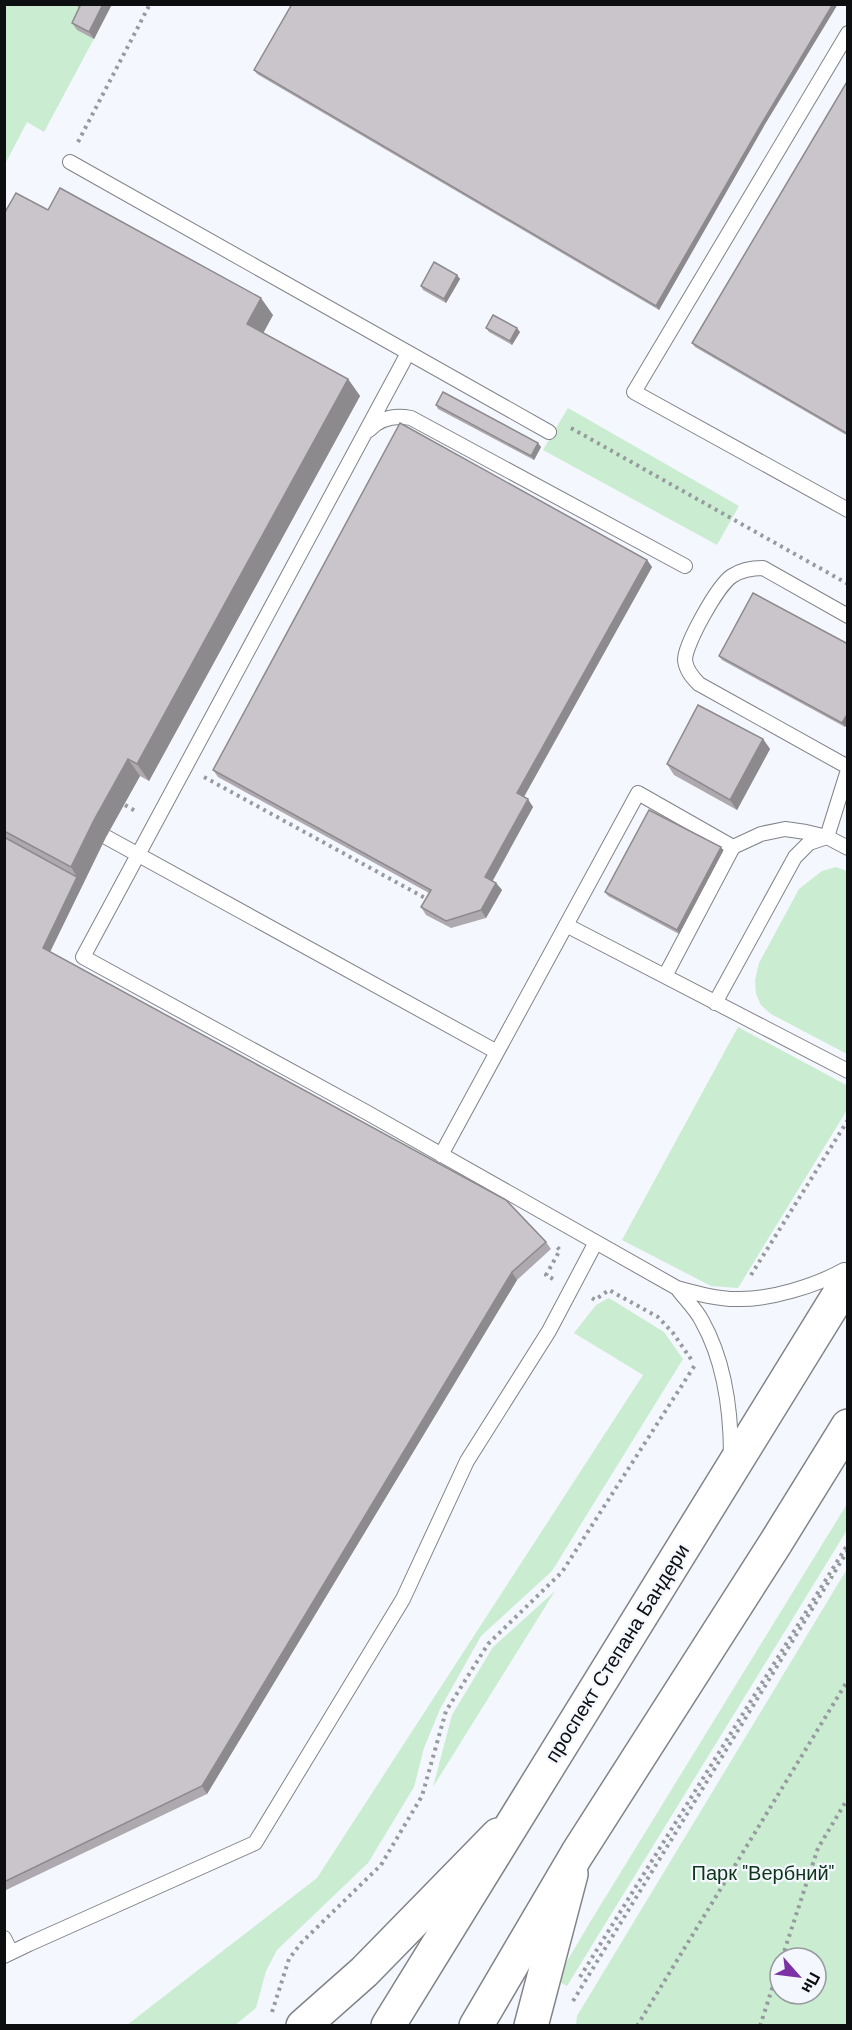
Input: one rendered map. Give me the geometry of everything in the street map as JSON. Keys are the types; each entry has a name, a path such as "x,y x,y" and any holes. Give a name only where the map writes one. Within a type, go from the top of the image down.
{"main road":[{"name":"проспект Степана Бандери","path":"388,2025 848,1280"},
{"path":"476,2025 577,1854 848,1426"},
{"path":"303,2025 364,1972 518,1814"},
{"path":"531,2025 577,1854"}],"lane":[{"path":"848,33 634,392 848,510"},
{"path":"72,155 408,353 549,432"},
{"path":"408,353 83,957 677,1288 707,1296 736,1300 790,1291 829,1279 848,1268"},
{"path":"363,437 375,424 388,418 402,416 411,418 685,566"},
{"path":"826,837 848,768 699,684 690,674 685,663 686,650 718,590 733,575 752,568 763,568 848,616"},
{"path":"441,1155 638,793 733,847"},
{"path":"664,976 733,847 761,834 785,830 826,837 848,848"},
{"path":"106,837 497,1052"},
{"path":"715,1003 795,857 809,843 826,837"},
{"path":"566,925 848,1071"},
{"path":"4,1938 8,1954 255,1843 403,1599 467,1461 549,1330 596,1242"},
{"path":"677,1288 702,1320 726,1386 731,1435 730,1469"}],"path":[{"path":"72,155 150,4"},
{"path":"567,425 848,584"},
{"path":"204,778 427,899"},
{"path":"125,805 141,814"},
{"path":"736,1300 848,1120"},
{"path":"270,2019 289,1959 301,1943 381,1865 422,1796 446,1711 488,1644 562,1572 711,1340"},
{"path":"575,1985 848,1544"},
{"path":"570,2006 848,1550"},
{"path":"637,2025 848,1680"},
{"path":"786,1946 818,1848 848,1798"},
{"path":"760,2025 768,2001"}],"green space":[{"path":"5,5 112,5 44,132 27,122 5,164"},
{"path":"568,408 739,506 717,545 543,450"},
{"path":"836,867 847,871 847,1054 771,1014 761,1005 756,994 755,980 759,963 799,889 822,871"},
{"path":"738,1027 848,1086 847,1110 738,1288 711,1286 622,1240"},
{"path":"609,1298 664,1332 683,1359 552,1571 481,1636 440,1709 424,1748 414,1787 368,1863 277,1950 266,1971 256,2008 235,2025 127,2025 317,1878 643,1375 574,1333 596,1305"},
{"path":"847,1504 847,1530 567,1986 556,1980 592,1919"},
{"name":"Парк \"Вербний\"","path":"847,1569 847,2025 576,2025 577,2016"},
{"path":"555,1591 433,1787 452,1715 493,1647"}],"building":[{"path":"81,4 103,4 89,32 72,23"},
{"path":"292,4 833,4 656,306 254,70"},
{"path":"848,80 848,434 692,343"},
{"path":"60,188 261,298 247,324 348,379 137,764 128,759 71,867 4,831 4,214 16,193 48,210"},
{"path":"434,262 457,275 444,299 421,286"},
{"path":"493,315 517,328 510,341 486,328"},
{"path":"443,392 538,443 531,456 436,405"},
{"path":"400,423 647,560 517,793 528,799 485,877 496,883 481,910 446,921 421,907 431,890 213,770"},
{"path":"753,593 848,644 848,713 842,723 719,656"},
{"path":"698,705 763,739 730,800 667,764"},
{"path":"649,810 721,847 677,930 605,892"},
{"path":"4,837 77,877 43,948 506,1200 546,1242 512,1272 202,1786 4,1882"}]}
